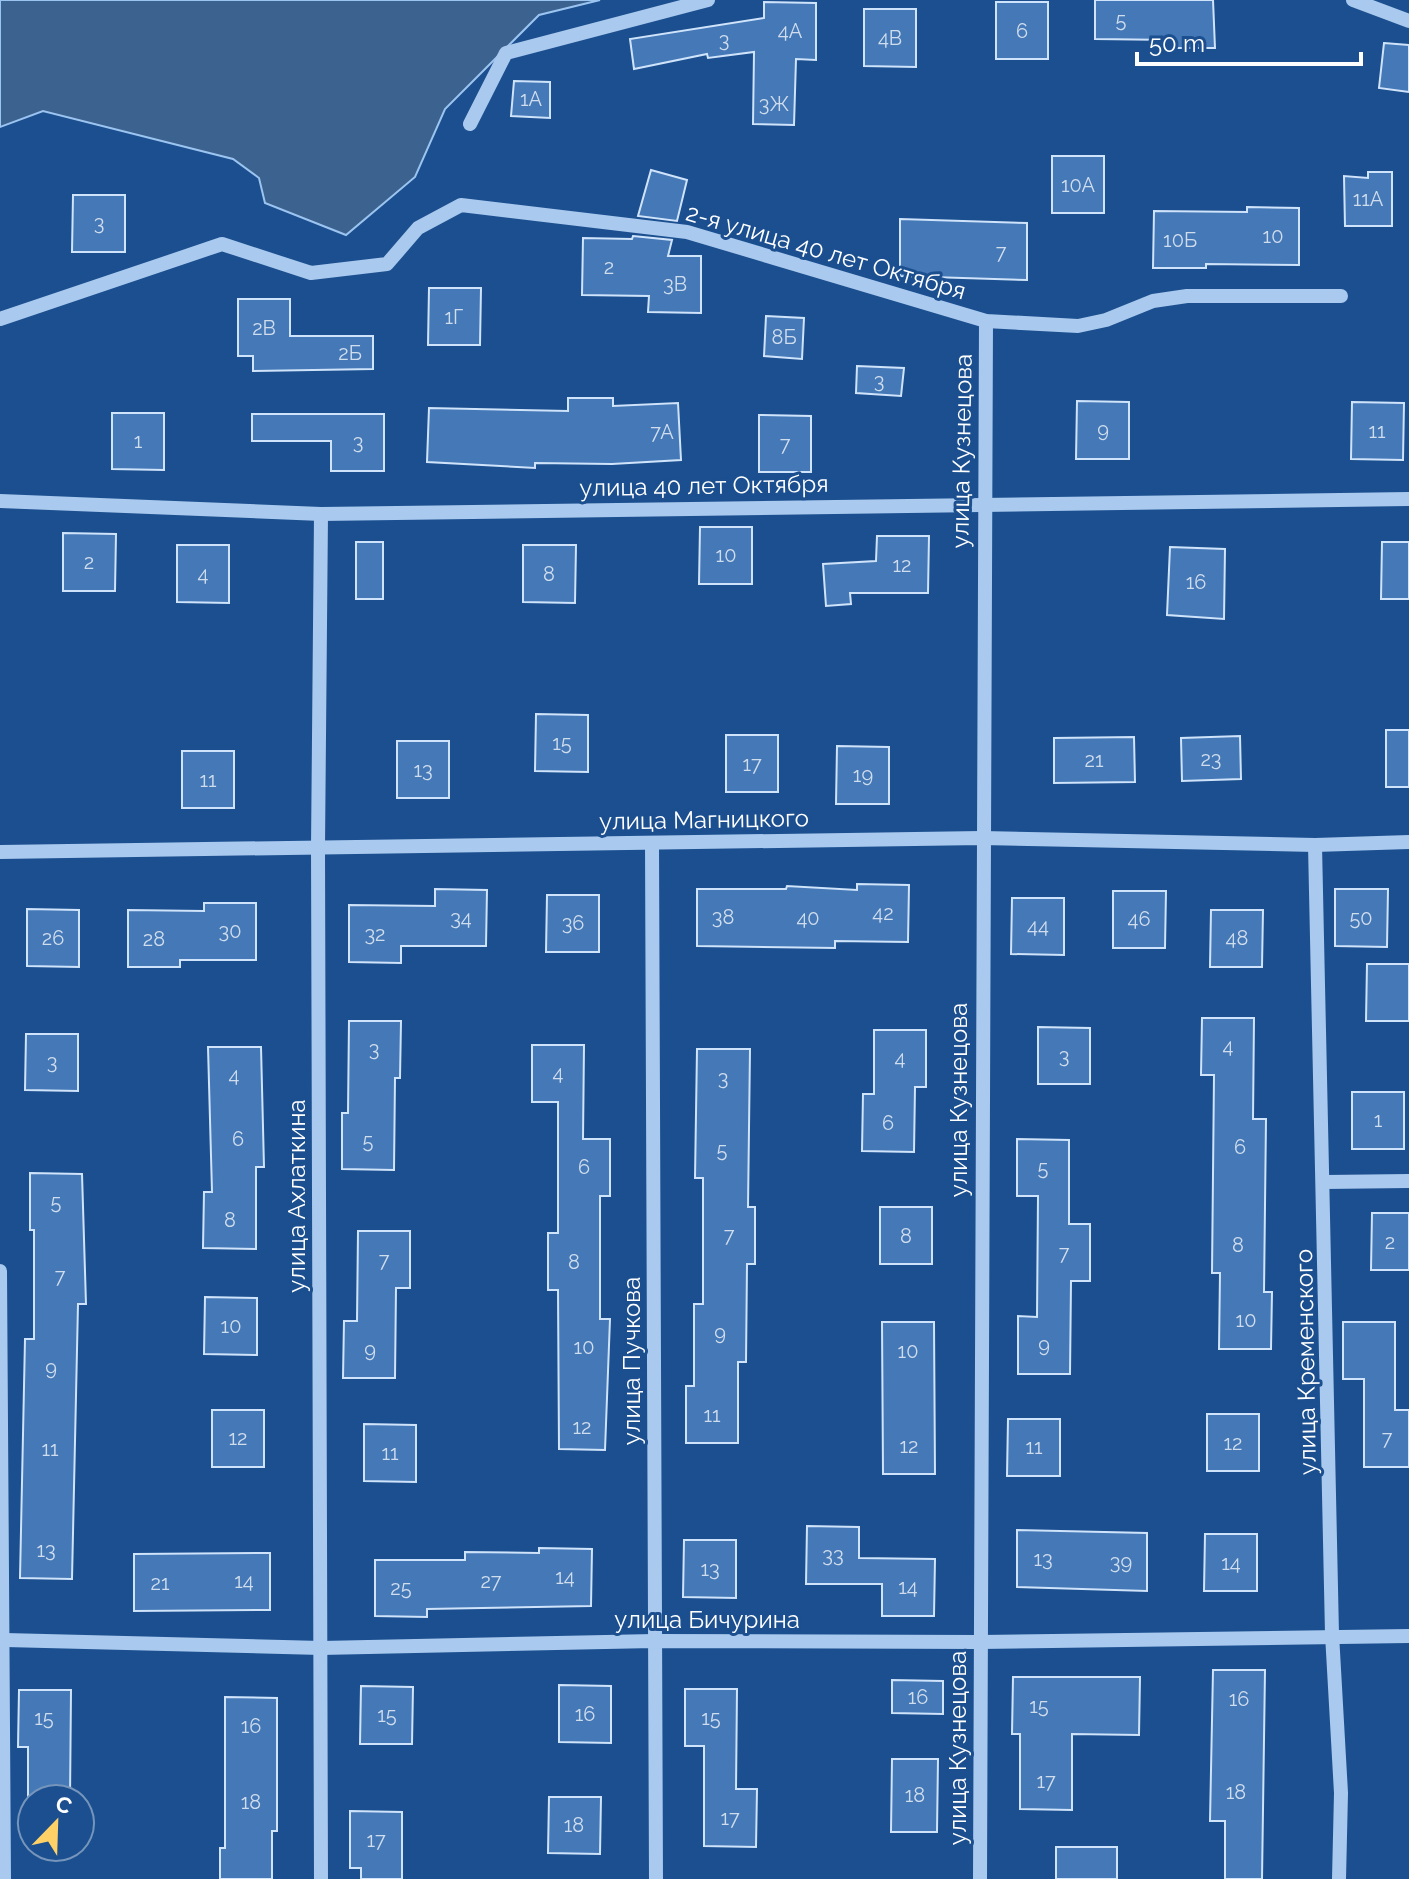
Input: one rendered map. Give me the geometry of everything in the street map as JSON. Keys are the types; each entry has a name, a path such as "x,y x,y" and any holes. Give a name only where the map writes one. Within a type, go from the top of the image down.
{"street":[{"path":"470,124 506,53 708,0"},
{"path":"1353,0 1409,21"},
{"name":"2-я улица 40 лет Октября","path":"0,319 222,244 311,273 387,264 418,228 461,205 687,232 986,321 1078,326 1106,320 1153,301 1187,296 1341,296"},
{"name":"улица Кузнецова","path":"980,1879 986,321"},
{"name":"улица 40 лет Октября","path":"0,501 321,514 1409,499"},
{"name":"улица Ахлаткина","path":"321,514 318,848 321,1879"},
{"name":"улица Магницкого","path":"0,852 982,838 1315,845 1409,842"},
{"name":"улица Пучкова","path":"652,844 656,1879"},
{"name":"улица Кременского","path":"1315,845 1325,1182 1332,1634 1341,1793 1339,1879"},
{"path":"1325,1182 1409,1181"},
{"path":"0,1271 5,1640 3,1877"},
{"name":"улица Бичурина","path":"5,1640 321,1648 654,1641 980,1642 1332,1634 1409,1636"}],"water":[{"path":"0,0 600,0 539,15 445,109 415,177 346,235 265,203 259,178 233,159 43,111 0,127"}],"building":[{"path":"1095,0 1213,0 1215,48 1175,48 1174,40 1095,39"},
{"path":"764,2 816,3 816,60 796,59 794,125 753,124 754,52 708,58 707,54 634,69 630,39 764,18"},
{"path":"996,2 1048,2 1048,59 996,59"},
{"path":"864,9 916,9 916,67 864,66"},
{"path":"1384,43 1409,45 1409,92 1379,88"},
{"path":"514,81 550,82 550,118 511,116"},
{"path":"1052,156 1104,156 1104,213 1052,213"},
{"path":"651,170 687,180 677,221 638,216"},
{"path":"1368,172 1392,172 1392,226 1345,226 1344,176 1368,178"},
{"path":"73,195 125,195 125,252 72,252"},
{"path":"1247,207 1299,208 1299,265 1206,264 1206,268 1153,268 1154,211 1247,212"},
{"path":"900,219 1027,223 1027,280 900,276"},
{"path":"633,236 672,240 668,256 701,256 701,313 648,312 649,296 582,295 583,238 632,239"},
{"path":"429,288 481,288 480,345 428,345"},
{"path":"238,299 290,299 290,336 373,336 373,369 253,371 253,356 238,356"},
{"path":"766,316 804,318 802,359 764,356"},
{"path":"857,366 904,368 901,396 856,393"},
{"path":"568,398 613,398 613,406 678,403 681,460 612,464 535,463 535,468 427,462 429,408 568,411"},
{"path":"1077,401 1129,402 1129,459 1076,459"},
{"path":"1352,402 1404,403 1403,460 1351,459"},
{"path":"112,413 164,413 164,470 112,469"},
{"path":"252,414 384,414 384,471 331,471 331,441 252,441"},
{"path":"759,415 811,416 811,472 759,472"},
{"path":"700,527 752,527 752,584 699,584"},
{"path":"63,533 116,534 115,591 63,591"},
{"path":"877,536 929,536 928,593 850,593 851,604 826,606 823,564 876,561"},
{"path":"356,542 383,542 383,599 356,599"},
{"path":"1382,542 1409,542 1409,599 1381,599"},
{"path":"177,545 229,545 229,603 177,602"},
{"path":"523,545 576,545 575,603 523,602"},
{"path":"1170,547 1225,549 1224,619 1167,615"},
{"path":"536,714 588,715 588,772 535,771"},
{"path":"1386,730 1409,730 1409,787 1386,787"},
{"path":"726,735 778,735 778,792 726,792"},
{"path":"1240,736 1241,779 1182,781 1181,738"},
{"path":"1134,737 1135,782 1054,783 1054,738"},
{"path":"397,741 449,741 449,798 397,798"},
{"path":"837,746 889,747 889,804 836,804"},
{"path":"182,751 234,751 234,808 182,808"},
{"path":"857,884 909,885 908,942 835,941 835,948 697,946 697,889 786,889 787,886 857,890"},
{"path":"435,889 487,890 486,946 401,946 401,963 349,962 349,905 435,906"},
{"path":"1335,889 1388,889 1387,947 1335,946"},
{"path":"1113,891 1166,891 1165,948 1113,948"},
{"path":"547,895 599,895 599,952 546,952"},
{"path":"1012,898 1064,898 1064,955 1011,954"},
{"path":"204,903 256,903 256,960 180,960 180,967 128,967 128,910 204,911"},
{"path":"27,909 79,910 79,967 27,966"},
{"path":"1211,910 1263,910 1262,967 1210,967"},
{"path":"1367,964 1409,964 1409,1021 1366,1021"},
{"path":"1202,1018 1254,1018 1253,1119 1266,1119 1264,1292 1272,1292 1271,1349 1219,1349 1220,1273 1212,1273 1214,1075 1201,1075"},
{"path":"349,1021 401,1021 400,1078 395,1078 394,1170 342,1169 342,1113 348,1113"},
{"path":"1038,1027 1090,1028 1090,1084 1038,1084"},
{"path":"874,1030 926,1030 926,1087 915,1087 914,1152 862,1151 863,1094 874,1094"},
{"path":"26,1034 78,1034 78,1091 25,1090"},
{"path":"532,1045 584,1045 583,1139 610,1139 610,1196 600,1196 600,1319 610,1319 605,1450 559,1449 558,1290 548,1290 548,1233 558,1233 558,1102 532,1102"},
{"path":"208,1047 261,1047 264,1167 256,1167 256,1249 203,1248 204,1192 212,1192"},
{"path":"697,1049 750,1049 748,1207 755,1207 755,1264 747,1264 746,1362 738,1362 738,1443 686,1443 686,1386 694,1386 694,1304 703,1304 703,1178 695,1178"},
{"path":"1352,1092 1404,1092 1404,1149 1352,1149"},
{"path":"1017,1139 1069,1140 1069,1224 1090,1224 1090,1281 1071,1281 1070,1374 1018,1374 1018,1316 1037,1317 1038,1196 1017,1196"},
{"path":"30,1173 82,1174 86,1304 78,1304 72,1579 20,1578 25,1339 34,1339 34,1230 30,1230"},
{"path":"880,1207 932,1207 932,1264 880,1264"},
{"path":"1372,1213 1409,1213 1409,1270 1371,1270"},
{"path":"358,1231 410,1231 410,1288 396,1288 395,1378 343,1378 344,1321 357,1321"},
{"path":"205,1297 257,1298 257,1355 204,1354"},
{"path":"882,1322 934,1322 935,1474 883,1474"},
{"path":"1343,1322 1395,1322 1395,1410 1409,1410 1409,1467 1364,1467 1364,1379 1343,1379"},
{"path":"212,1410 264,1410 264,1467 212,1467"},
{"path":"1207,1414 1259,1414 1259,1471 1207,1471"},
{"path":"1008,1419 1060,1419 1060,1476 1007,1476"},
{"path":"364,1424 416,1425 416,1482 364,1481"},
{"path":"807,1526 859,1527 859,1558 935,1559 934,1616 882,1616 882,1584 806,1584"},
{"path":"1017,1530 1147,1533 1147,1591 1017,1587"},
{"path":"1205,1534 1257,1534 1257,1591 1204,1591"},
{"path":"684,1540 736,1540 736,1598 683,1597"},
{"path":"539,1548 592,1549 591,1606 427,1609 427,1617 375,1616 375,1560 465,1560 465,1552 539,1553"},
{"path":"270,1553 270,1610 134,1611 134,1554"},
{"path":"1213,1670 1265,1670 1262,1879 1225,1879 1225,1821 1210,1821"},
{"path":"1013,1677 1140,1677 1139,1735 1072,1734 1072,1810 1020,1809 1020,1734 1012,1734"},
{"path":"892,1680 943,1681 943,1714 892,1713"},
{"path":"559,1685 611,1686 611,1743 559,1742"},
{"path":"361,1686 413,1687 412,1744 360,1744"},
{"path":"685,1689 737,1689 736,1789 757,1789 756,1847 704,1846 704,1746 685,1746"},
{"path":"19,1690 71,1690 70,1783 28,1783 28,1747 18,1747"},
{"path":"225,1697 277,1698 277,1831 272,1831 272,1879 220,1879 220,1848 225,1848"},
{"path":"892,1759 938,1759 937,1832 891,1832"},
{"path":"549,1797 601,1797 600,1854 548,1853"},
{"path":"350,1811 402,1812 402,1879 361,1879 361,1868 350,1868"},
{"path":"1056,1847 1117,1847 1117,1879 1056,1879"}]}
